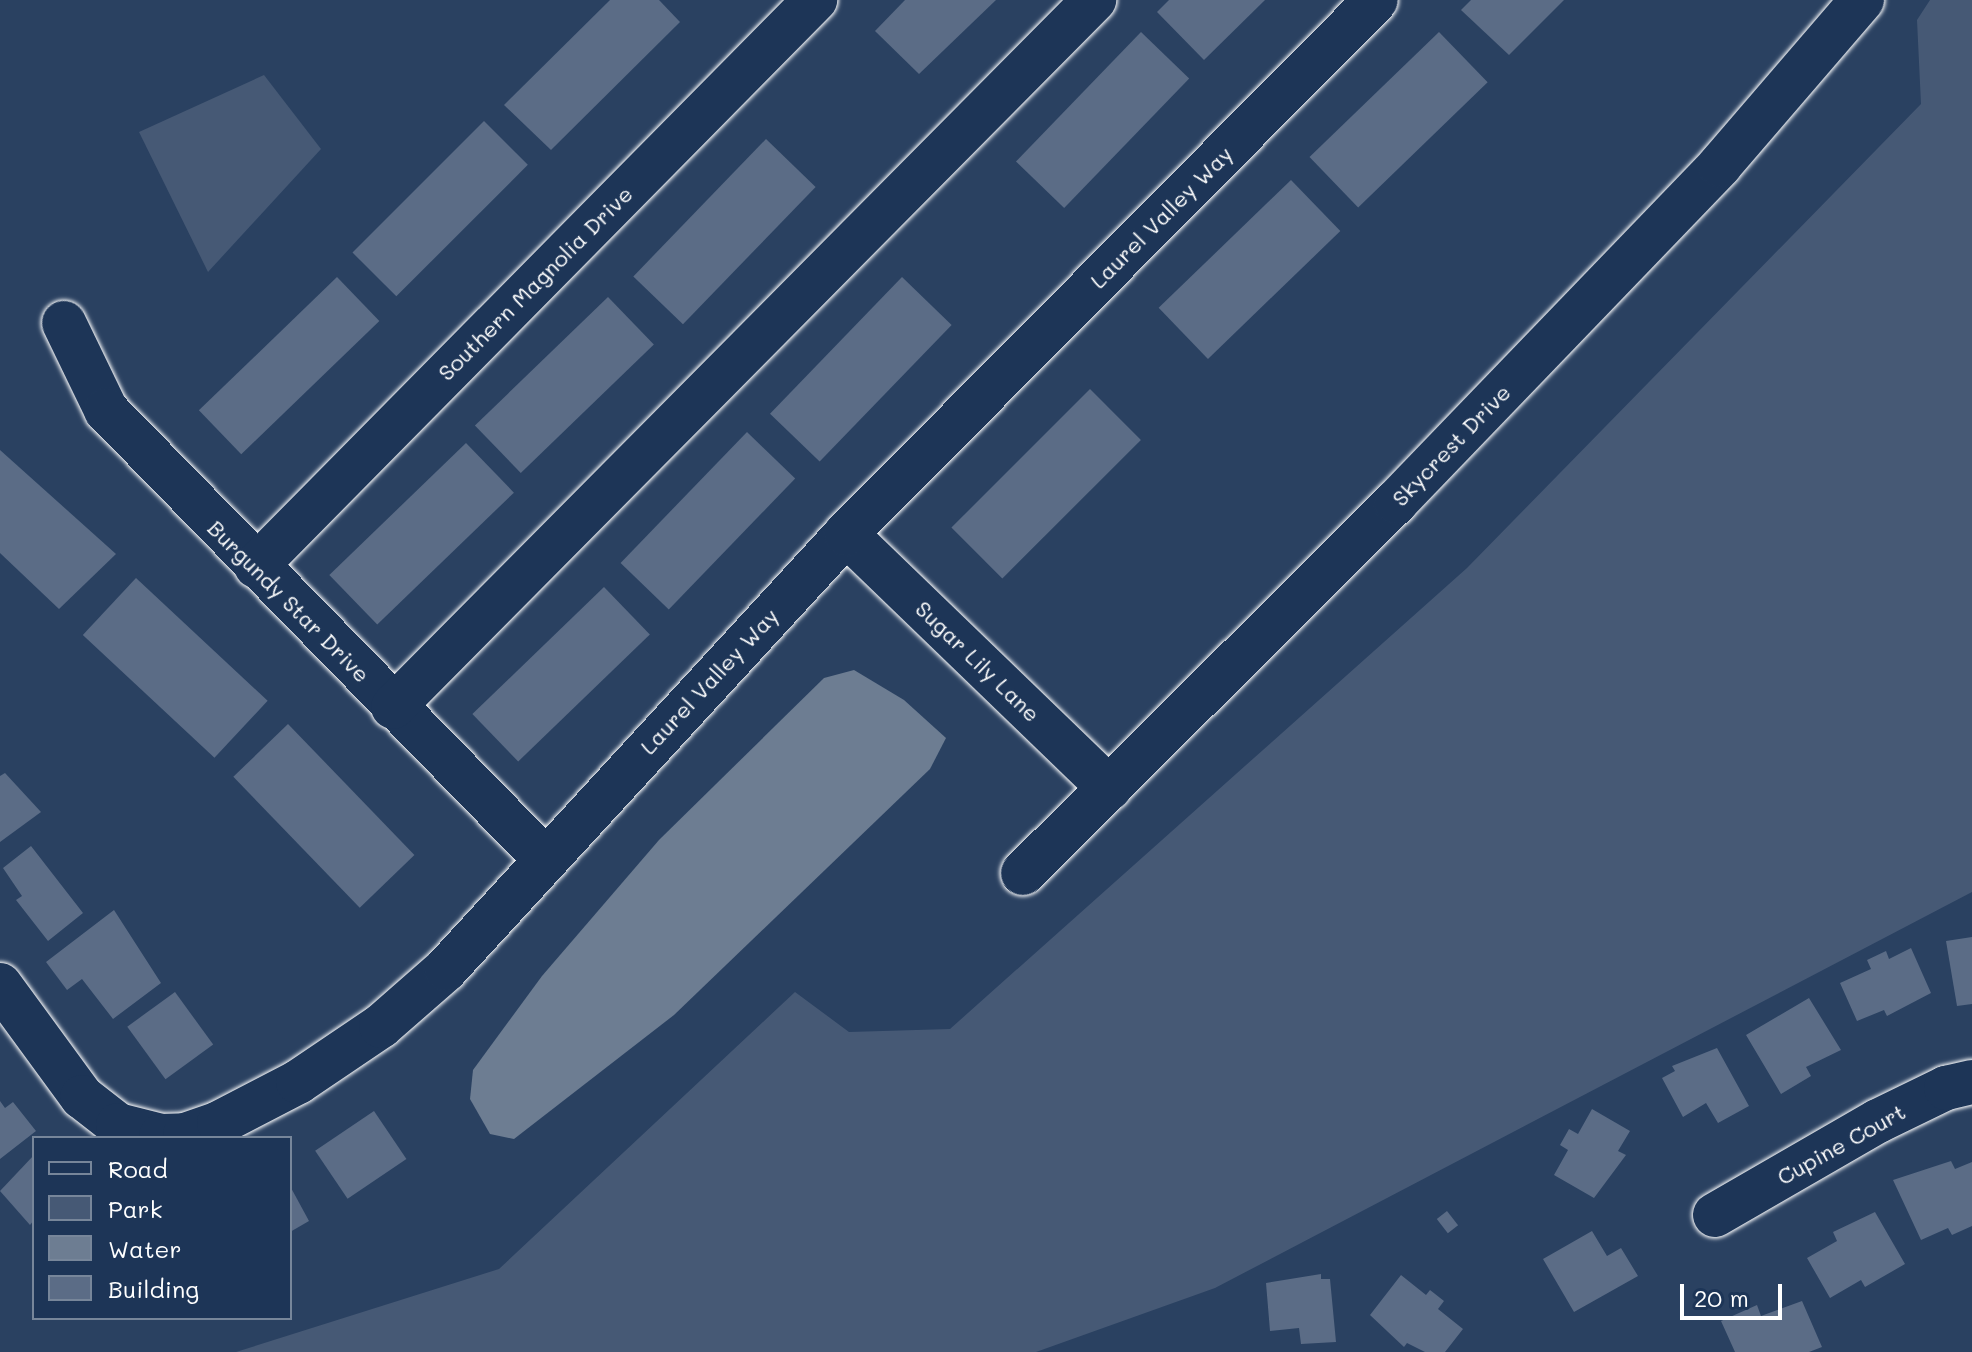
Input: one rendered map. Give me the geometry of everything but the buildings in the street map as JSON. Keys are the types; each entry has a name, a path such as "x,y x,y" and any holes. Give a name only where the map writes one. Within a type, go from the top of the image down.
{"street":[{"name":"Southern Magnolia Drive","path":"256,566 815,0"},
{"path":"393,707 1094,0"},
{"name":"Laurel Valley Way","path":"0,985 82,1097 118,1125 161,1136 185,1135 219,1123 298,1082 381,1026 446,969 544,858 846,534 1376,0"},
{"name":"Skycrest Drive","path":"1023,873 1396,502 1720,165 1862,0"},
{"name":"Burgundy Star Drive","path":"64,323 106,410 393,707 544,858"},
{"name":"Sugar Lily Lane","path":"846,534 1109,788"},
{"name":"Cupine Court","path":"1715,1215 1878,1121 1946,1088 1972,1082"}],"green space":[{"path":"1930,0 1972,0 1972,892 1215,1288 1036,1352 236,1352 499,1269 795,992 849,1032 950,1029 1467,568 1921,104 1917,20"},
{"path":"264,75 321,149 208,272 139,132"}],"water":[{"path":"854,670 904,700 946,738 930,769 674,1015 514,1139 490,1134 470,1099 473,1070 542,976 659,840 824,678"}]}
